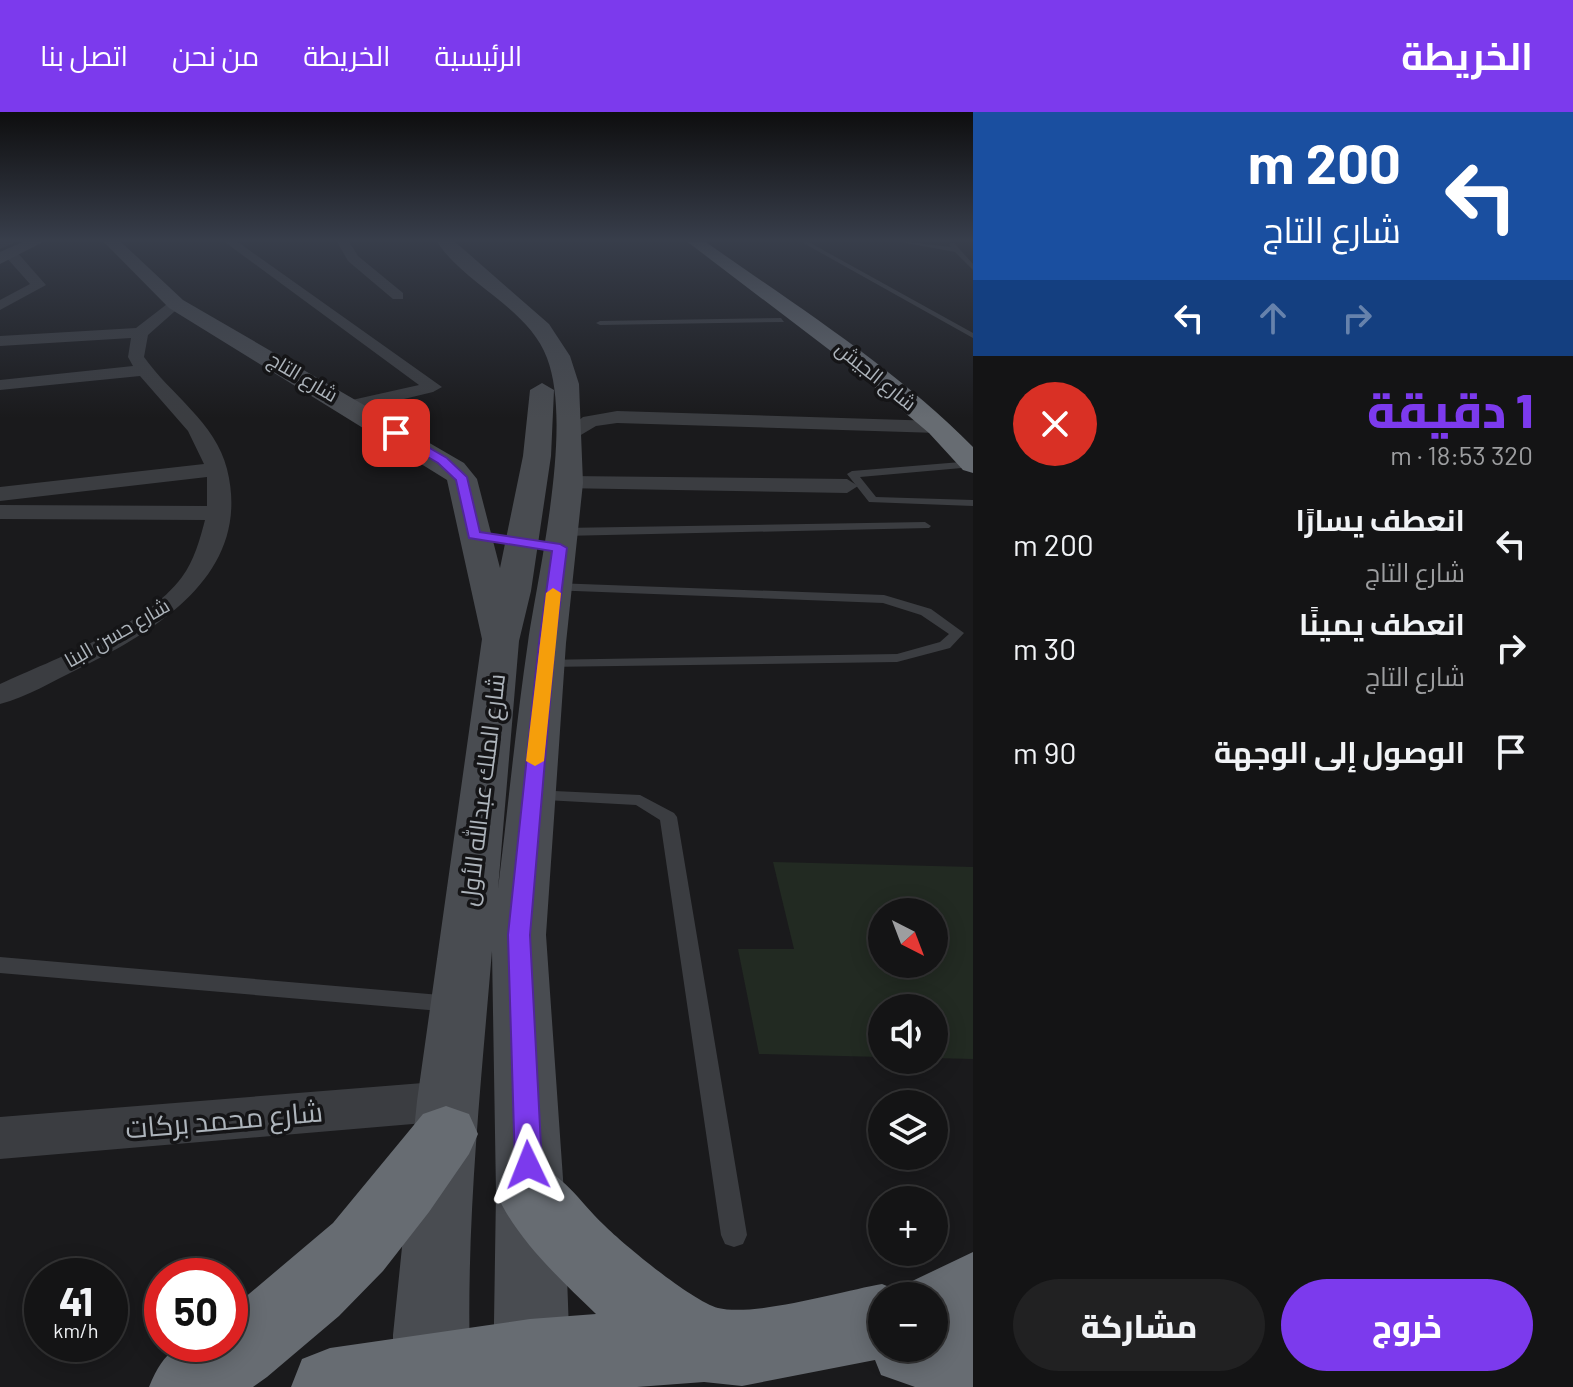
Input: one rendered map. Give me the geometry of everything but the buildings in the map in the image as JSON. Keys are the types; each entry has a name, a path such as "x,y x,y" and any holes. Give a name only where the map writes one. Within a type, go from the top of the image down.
{"highway":[{"path":"755,300 781,320 848,353"},
{"name":"شارع الجيش","path":"775,300 848,353 938,427 973,464"},
{"name":"شارع الجيش","path":"800,300 903,369"},
{"path":"188,1387 285,1317 331,1275 380,1222 447,1117"},
{"path":"530,1193 579,1249 622,1289 704,1344"},
{"path":"948,1301 973,1288"},
{"path":"336,1386 531,1372 704,1344 742,1348 862,1333"},
{"path":"948,1354 973,1358"}],"main road":[{"name":"شارع التاج","path":"171,300 454,469 462,479 500,641"},
{"name":"شارع الملك عبدالله الأول","path":"490,300 510,319 537,359 542,389 540,430 549,552 545,663 519,935 530,1193 531,1372"},
{"name":"شارع الملك عبدالله الأول","path":"432,1378 431,1335 447,1117 500,641 513,591 549,552 568,483 567,384 550,343 512,300"},
{"path":"474,535 549,552"}],"street":[{"path":"311,300 433,387 350,406"},
{"path":"0,341 140,333 176,304"},
{"path":"0,385 144,370 136,357 140,333"},
{"name":"شارع حسن البنا","path":"0,695 72,661 163,610 189,586 209,549 219,513 217,469 197,427 144,370"},
{"path":"569,436 590,421 617,417 938,427"},
{"path":"0,494 217,469"},
{"path":"568,483 847,486"},
{"path":"0,512 219,513"},
{"name":"شارع محمد بركات","path":"0,1138 447,1117"}],"lane":[{"path":"908,300 973,336"},
{"path":"600,323 781,320"},
{"path":"973,464 852,474 873,500 973,503"},
{"path":"549,552 925,526"},
{"path":"545,663 897,658 945,645 957,633 926,612 884,599 549,552"},
{"path":"532,795 640,800 668,817 734,1235"},
{"path":"0,965 458,1004"}],"shaded area":[{"path":"773,862 973,867 973,1059 948,1058 948,994 868,994 868,1057 759,1054 738,949 794,949"}],"slow traffic":[{"path":"535,761 553,593"}],"route":[{"path":"396,433 443,461 462,479 474,535 560,548 547,643 519,935 528,1165"}]}
